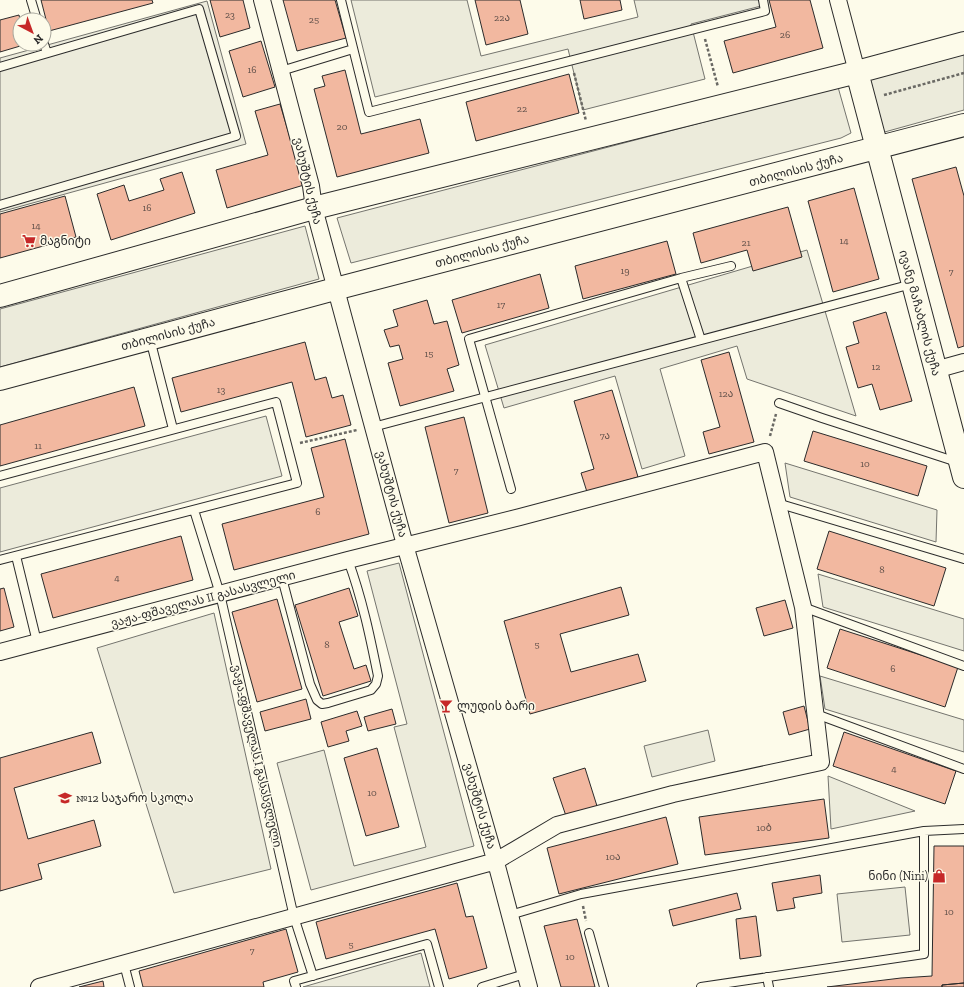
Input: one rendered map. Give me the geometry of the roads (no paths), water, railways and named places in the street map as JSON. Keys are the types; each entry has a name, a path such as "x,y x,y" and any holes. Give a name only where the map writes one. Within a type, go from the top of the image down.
{"main road":[{"path":"0,296 314,208 857,72 964,43"},
{"name":"ივანე მაჩაბლის ქუჩა","path":"857,72 962,470"},
{"name":"თბილისის ქუჩა","path":"0,379 336,289 964,126"}],"street":[{"name":"ვახუშტის ქუჩა","path":"262,0 311,186 314,208 373,427 496,862 527,980"},
{"path":"838,0 857,72"},
{"path":"935,370 964,362"},
{"name":"ვაჟა-ფშაველას II გასასვლელი","path":"0,652 765,452 777,503"},
{"path":"39,987 496,862 557,824 673,794 821,762 803,607 777,503"}],"lane":[{"path":"31,0 35,12"},
{"path":"341,0 369,112 765,11 763,0"},
{"path":"0,67 199,9 236,136 0,205"},
{"path":"281,71 353,49"},
{"path":"511,489 469,339 681,278 731,266"},
{"path":"681,278 701,340"},
{"path":"373,427 912,284"},
{"path":"150,338 173,429"},
{"path":"0,476 276,402 297,483 0,560"},
{"path":"779,403 962,470"},
{"path":"777,503 964,559"},
{"name":"ვაჟა-ფშაველას I გასასვლელი","path":"194,510 220,594 294,917 313,976"},
{"path":"16,556 37,642"},
{"path":"282,578 310,684 317,700 322,704 328,703 371,690 376,684 378,676 365,612 358,586 348,560"},
{"path":"803,607 964,666"},
{"path":"816,714 964,769"},
{"path":"510,915 581,894 924,831 964,829"},
{"path":"701,987 924,954 924,831"},
{"path":"589,933 604,987"},
{"path":"296,987 294,981 427,944 439,987"},
{"path":"124,964 130,987"},
{"path":"767,977 769,987"},
{"path":"482,987 527,980"}],"place":[{"name":"მაგნიტი","path":"29,241"},
{"name":"ლუდის ბარი","path":"446,706"},
{"name":"№12 საჯარო სკოლა","path":"65,798"},
{"name":"ნინი (Nini)","path":"939,876"}]}
